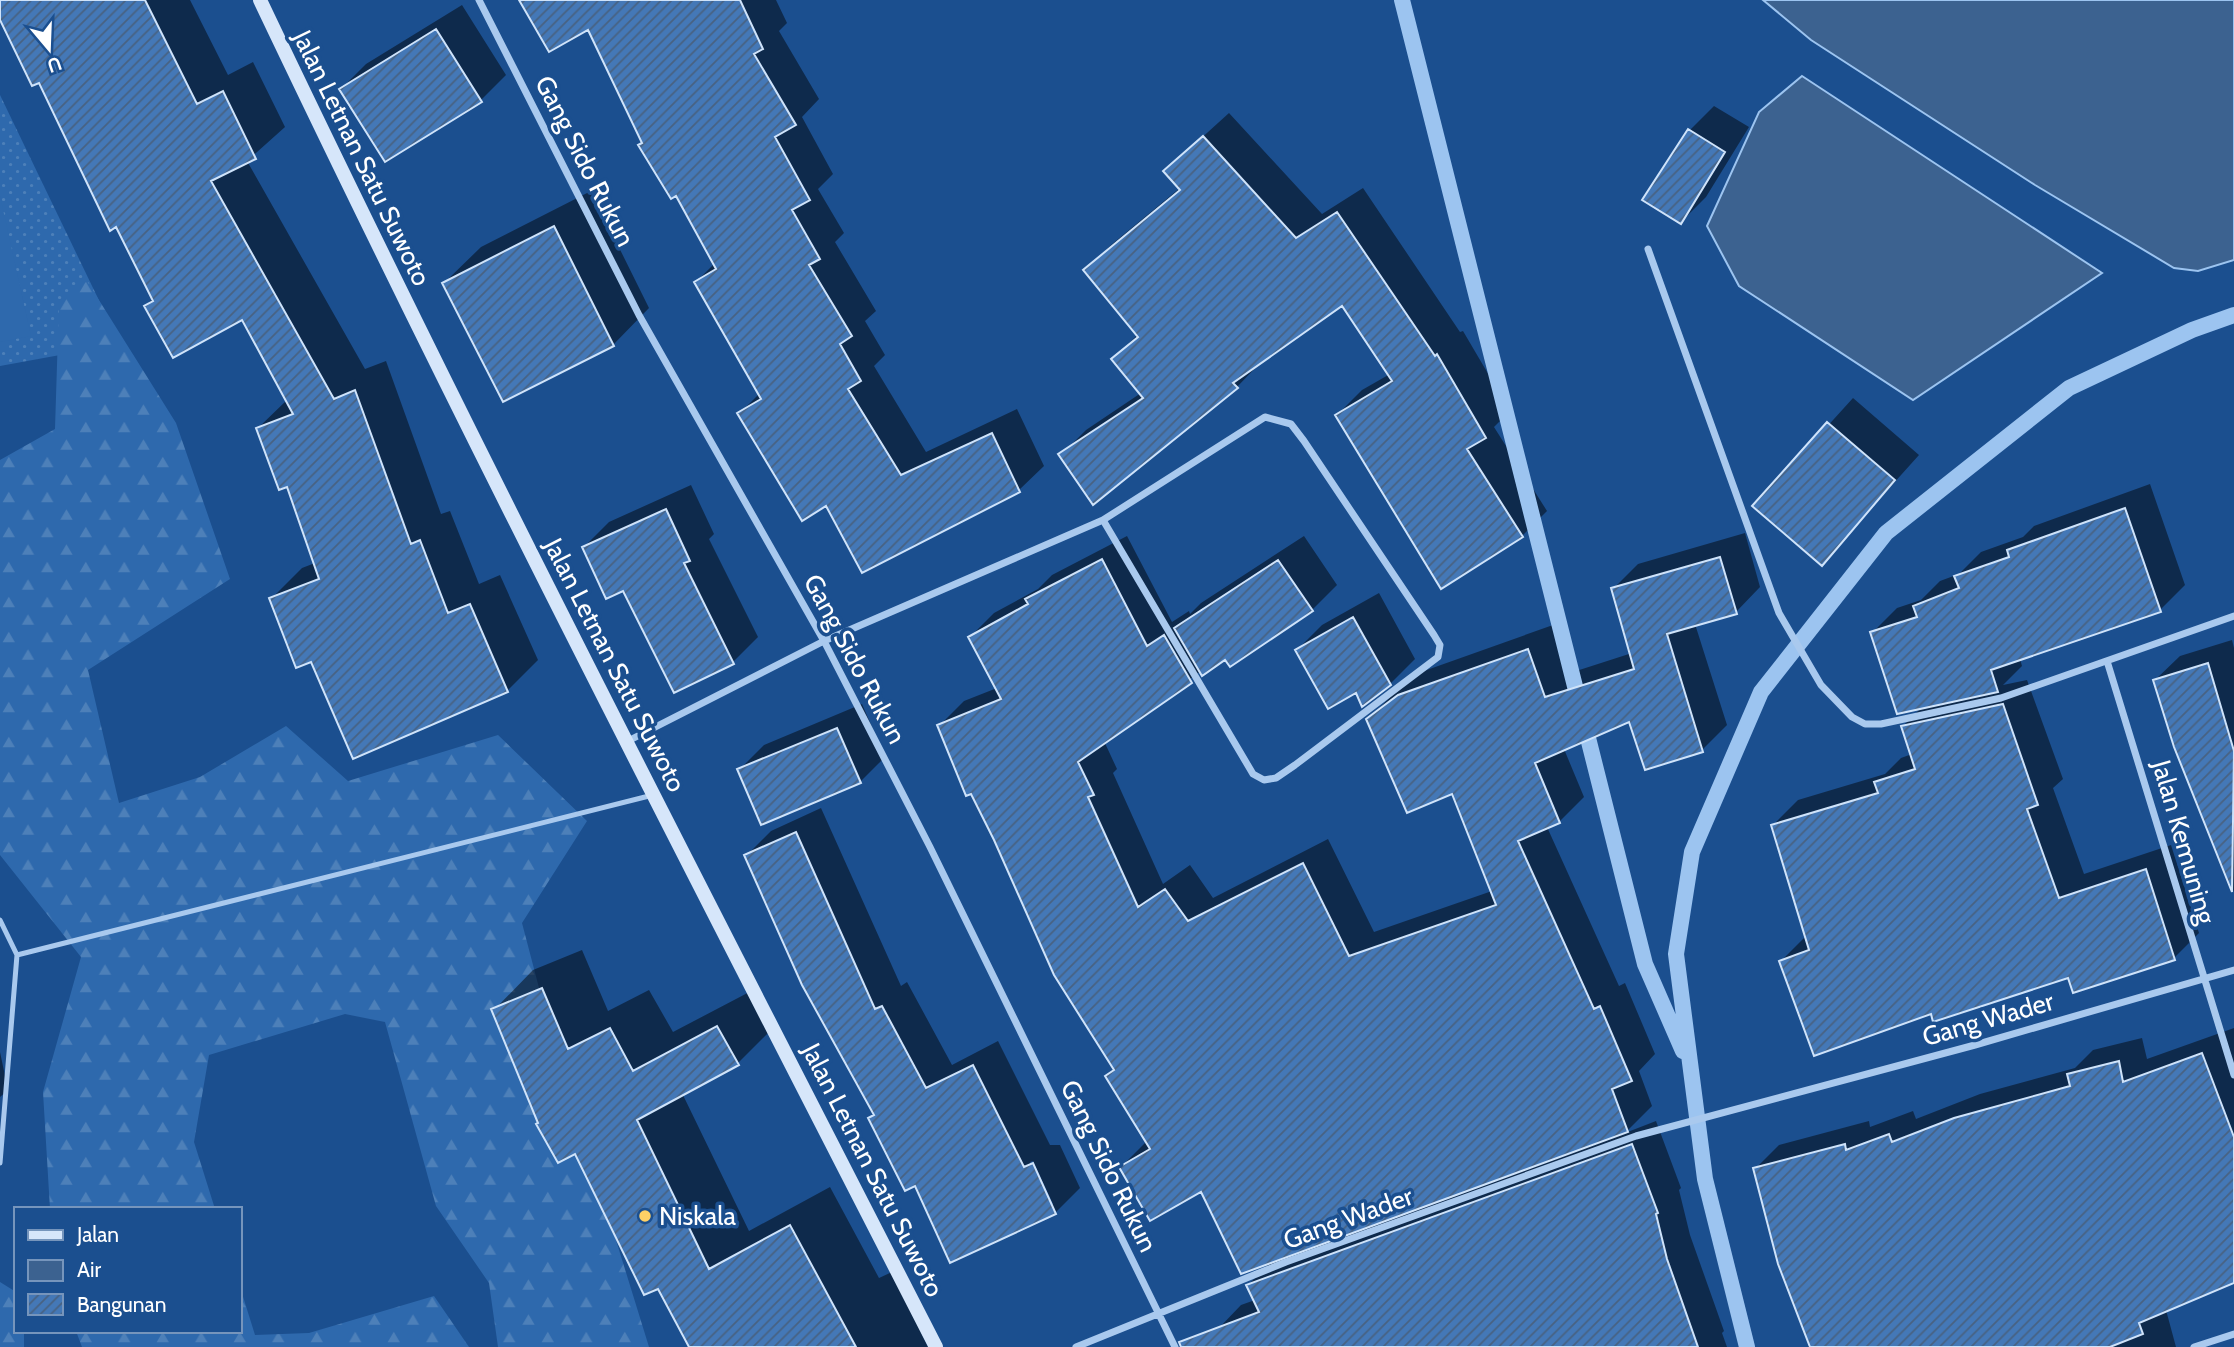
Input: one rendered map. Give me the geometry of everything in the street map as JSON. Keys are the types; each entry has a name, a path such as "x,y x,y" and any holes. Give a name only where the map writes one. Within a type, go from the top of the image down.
{"main road":[{"name":"Jalan Letnan Satu Suwoto","path":"260,0 381,254 626,742 936,1347"}],"street":[{"name":"Gang Sido Rukun","path":"479,0 639,315 824,641 930,847 1175,1347"},
{"path":"1647,249 1779,613 1821,685 1852,717 1865,724 1881,724 2001,698 2234,616"},
{"path":"626,742 824,641 1103,520 1265,417 1291,424 1434,635 1440,645 1438,657 1295,765 1276,778 1264,780 1253,774 1103,520"},
{"name":"Jalan Kemuning","path":"2107,661 2202,980 2234,1075"},
{"name":"Gang Wader","path":"1076,1347 1286,1262 1636,1136 1975,1045 2234,970"},
{"path":"2194,1347 2234,1334"}],"lane":[{"path":"17,955 653,795"},
{"path":"0,920 17,955 0,1163"}],"green space":[{"path":"0,95 120,344 0,366"},
{"path":"0,196 31,336 0,342"},
{"path":"87,281 176,423 230,579 88,670 119,803 200,777 286,726 348,781 498,735 587,821 522,923 544,1007 649,1347 498,1347 489,1283 436,1206 385,1022 345,1014 209,1055 194,1142 214,1207 50,1207 43,1092 81,957 0,855 0,460 55,429 59,302"},
{"path":"0,1282 14,1291 14,1333 24,1333 24,1347 0,1347"},
{"path":"242,1293 255,1335 309,1333 434,1296 469,1347 82,1347 77,1333 242,1333"}],"water":[{"path":"1763,0 2234,0 2234,260 2198,271 2174,268 2035,185 1811,40"},
{"path":"1802,76 2102,273 1913,400 1739,286 1707,226 1759,112"}],"building":[{"path":"0,0 145,0 197,104 223,91 256,159 211,181 334,399 355,390 411,544 420,540 448,613 470,604 508,692 353,759 311,662 296,668 269,598 319,579 287,487 279,490 256,428 293,414 242,320 173,358 144,306 153,301 116,227 110,231 39,83 32,86 0,20"},
{"path":"519,0 740,0 763,49 754,54 796,125 775,137 810,200 792,210 820,259 809,265 852,336 840,344 861,381 848,389 901,475 992,433 1020,492 862,573 826,506 802,521 737,413 761,399 694,282 716,269 676,196 671,199 638,145 642,143 588,30 549,52"},
{"path":"436,29 482,102 385,162 339,89"},
{"path":"1688,129 1725,152 1681,224 1642,200"},
{"path":"1203,136 1296,238 1337,212 1435,356 1437,354 1486,438 1467,449 1523,537 1441,589 1335,415 1392,381 1342,306 1233,383 1238,388 1093,505 1058,454 1143,398 1111,359 1138,337 1083,270 1180,190 1163,171"},
{"path":"554,226 614,346 503,402 442,283"},
{"path":"1827,422 1895,480 1822,566 1752,506"},
{"path":"2125,508 2161,612 1991,670 1998,692 1897,714 1870,632 1917,617 1913,606 1959,588 1954,576 2009,557 2007,550"},
{"path":"666,509 690,561 684,563 734,664 674,693 623,591 606,599 582,547"},
{"path":"1720,557 1737,614 1667,634 1703,752 1645,770 1629,722 1535,763 1560,823 1518,841 1594,1009 1600,1006 1632,1081 1612,1089 1628,1132 1241,1274 1201,1192 1150,1221 1119,1167 1150,1149 1105,1076 1114,1070 1054,975 994,840 971,794 966,796 937,725 1001,699 968,637 1028,604 1025,599 1102,559 1147,646 1164,635 1192,683 1078,762 1094,795 1088,797 1138,907 1165,889 1188,921 1303,863 1349,956 1496,905 1452,794 1407,813 1366,719 1398,695 1528,649 1545,697 1634,669 1611,588"},
{"path":"1278,560 1313,611 1230,667 1225,660 1202,676 1174,628"},
{"path":"1353,617 1391,685 1362,707 1356,693 1328,709 1295,650"},
{"path":"2208,663 2234,751 2232,892 2174,747 2153,680"},
{"path":"2003,704 2038,805 2027,809 2059,898 2146,869 2175,960 2073,993 2068,978 1933,1022 1931,1014 1814,1056 1779,961 1809,950 1771,825 1878,793 1874,782 1915,769 1901,726"},
{"path":"837,728 861,783 761,825 737,769"},
{"path":"796,832 875,1009 882,1006 926,1088 973,1065 1024,1167 1033,1163 1056,1214 950,1263 915,1186 905,1191 868,1118 874,1115 802,985 744,855"},
{"path":"542,988 568,1049 610,1028 633,1071 717,1026 739,1065 637,1120 709,1269 790,1225 856,1347 689,1347 658,1289 644,1295 575,1154 558,1163 536,1124 538,1123 491,1009"},
{"path":"2202,1053 2234,1137 2234,1283 2139,1323 2143,1334 2110,1347 1810,1347 1778,1264 1753,1168 1845,1144 1846,1150 1889,1134 1892,1142 1954,1118 2070,1086 2067,1074 2119,1061 2123,1082"},
{"path":"1632,1144 1658,1213 1656,1214 1667,1259 1698,1347 1181,1347 1179,1342 1259,1312 1246,1285"}],"waterway":[{"path":"1402,0 1645,964 1683,1051"},
{"path":"1747,1347 1705,1179 1676,954 1692,852 1761,692 1886,533 2069,388 2192,330 2234,315"}],"place":[{"name":"Niskala","path":"645,1216"}]}
